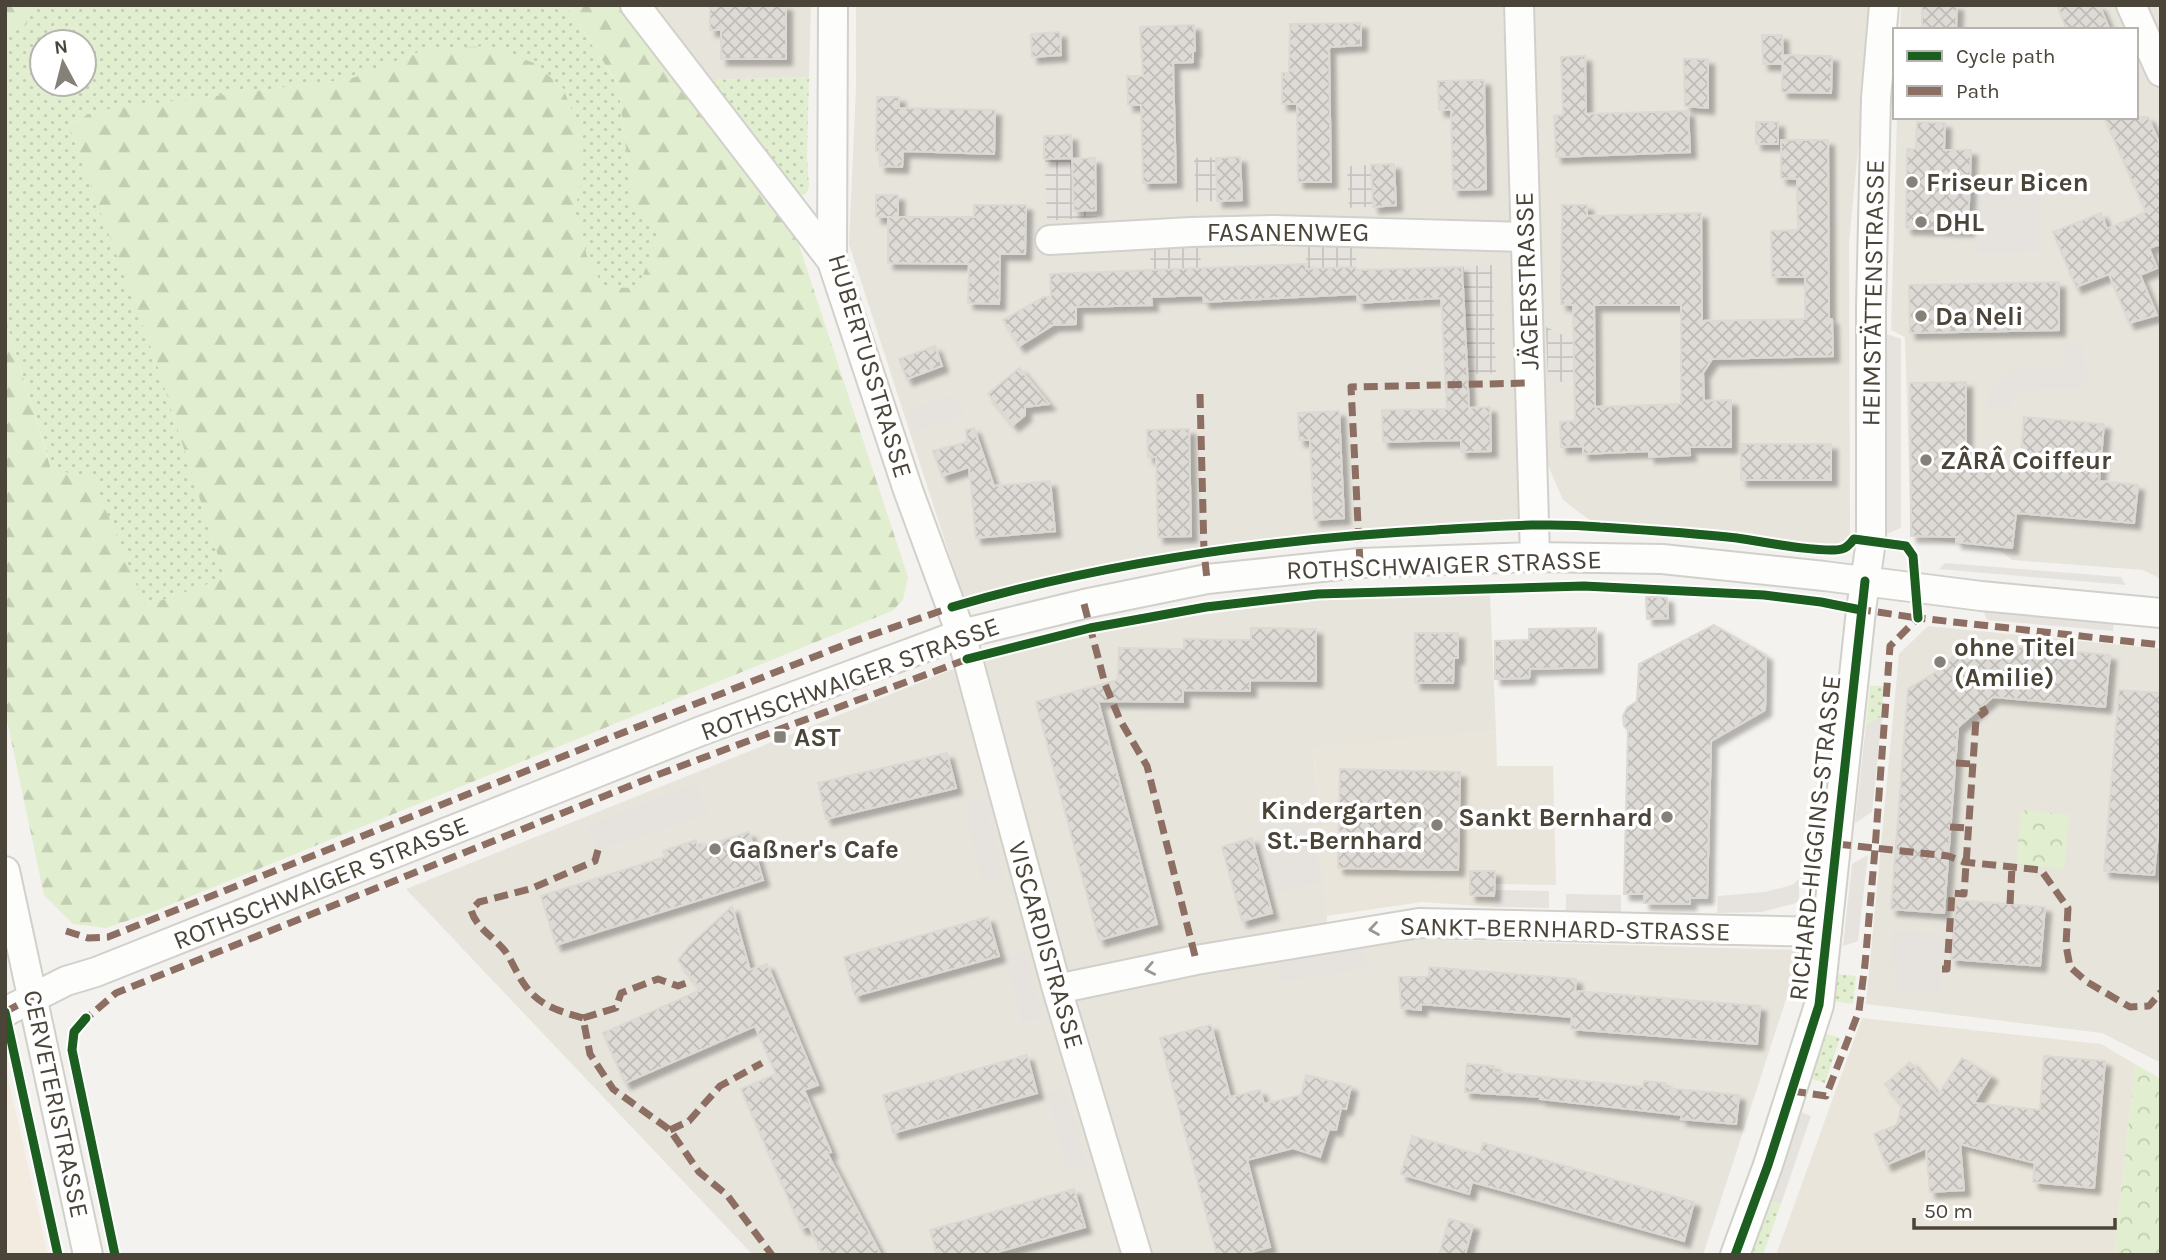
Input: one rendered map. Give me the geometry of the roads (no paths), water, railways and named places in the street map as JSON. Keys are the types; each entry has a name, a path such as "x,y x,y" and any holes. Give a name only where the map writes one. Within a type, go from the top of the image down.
{"street":[{"path":"635,5 832,261"},
{"name":"HUBERTUSSTRASSE","path":"833,5 832,261 908,490 961,634"},
{"name":"JÄGERSTRASSE","path":"1519,5 1535,557"},
{"name":"HEIMSTÄTTENSTRASSE","path":"1865,581 1872,520 1871,321 1876,98 1884,5"},
{"path":"2131,5 2161,72"},
{"name":"FASANENWEG","path":"1050,240 1275,230 1525,237"},
{"name":"ROTHSCHWAIGER STRASSE","path":"5,1012 66,981 96,972 701,732 961,634 1084,604 1207,579 1360,563 1535,557 1662,559 1967,595 2161,613"},
{"name":"RICHARD-HIGGINS-STRASSE","path":"1735,1255 1768,1164 1819,1005 1865,581"},
{"name":"VISCARDISTRASSE","path":"961,634 1057,989 1137,1255"},
{"name":"CERVETERISTRASSE","path":"5,871 88,1255"},
{"name":"SANKT-BERNHARD-STRASSE","path":"1057,989 1196,960 1419,923 1827,932"}],"place":[{"name":"Friseur Bicen","path":"1912,182"},
{"name":"DHL","path":"1921,222"},
{"name":"Da Neli","path":"1921,316"},
{"name":"ZÂRÂ Coiffeur","path":"1926,460"},
{"name":"ohne Titel (Amilie)","path":"1940,662"},
{"name":"AST","path":"780,737"},
{"name":"Sankt Bernhard","path":"1667,817"},
{"name":"Kindergarten St.-Bernhard","path":"1437,825"},
{"name":"Gaßner's Cafe","path":"715,849"}]}
